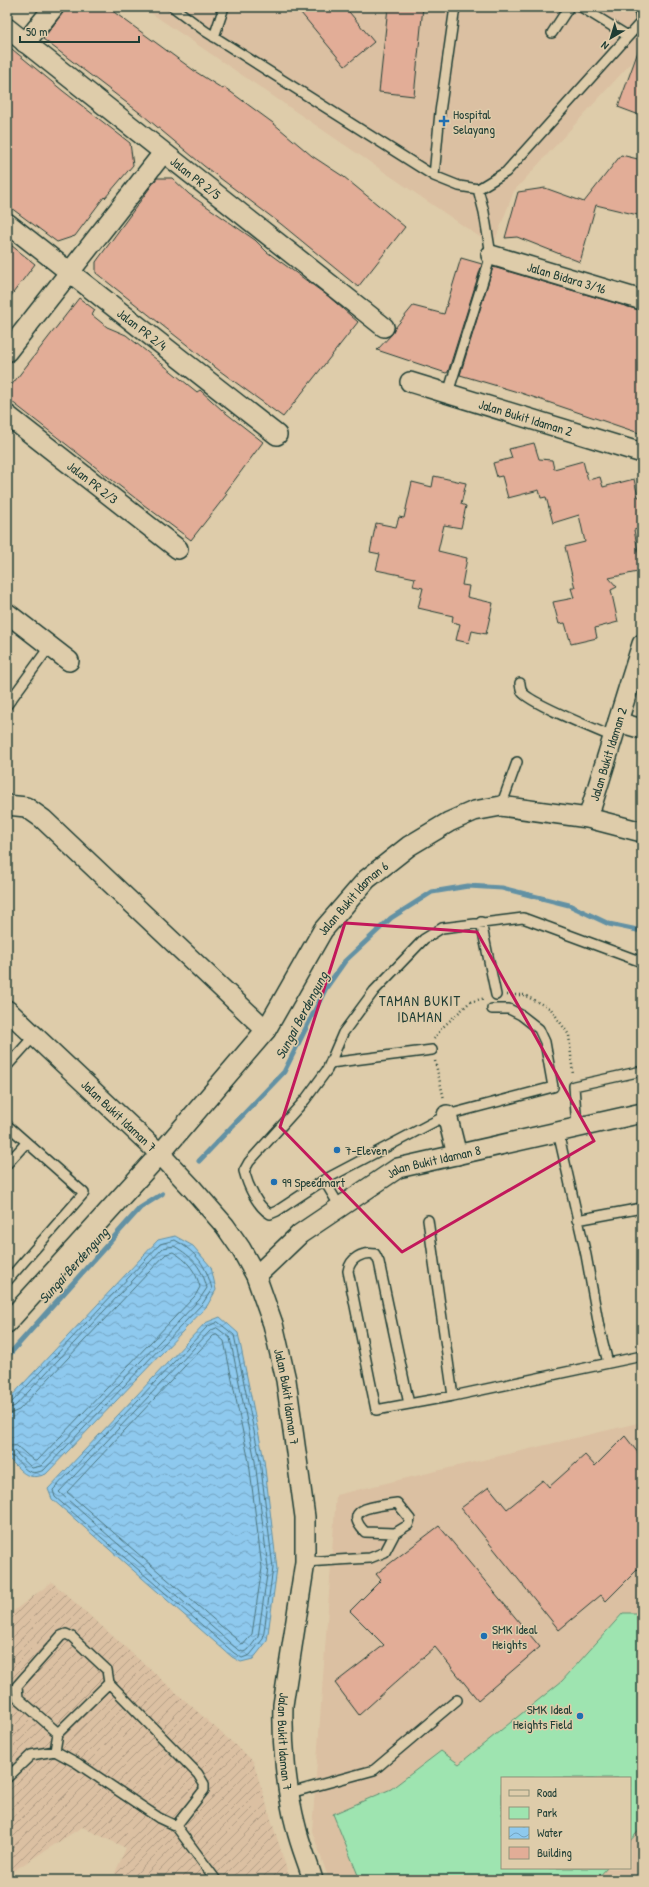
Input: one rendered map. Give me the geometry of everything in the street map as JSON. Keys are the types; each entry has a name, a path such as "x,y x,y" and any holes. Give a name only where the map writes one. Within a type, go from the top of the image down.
{"street":[{"path":"25,43 54,7"},
{"name":"Jalan PR 2/5","path":"7,28 384,327"},
{"path":"7,352 163,153"},
{"name":"Jalan PR 2/4","path":"7,223 277,436"},
{"name":"Jalan Bidara 3/16","path":"491,255 642,300"},
{"name":"Jalan Bukit Idaman 2","path":"410,382 642,452"},
{"name":"Jalan PR 2/3","path":"7,416 178,549"},
{"path":"7,613 69,661"},
{"name":"Jalan Bukit Idaman 2","path":"588,818 642,644"},
{"path":"615,730 642,730"},
{"path":"7,805 26,808 43,819 266,1030"},
{"name":"Jalan Bukit Idaman 6","path":"7,1323 160,1154 266,1030 323,930 367,879 409,846 449,822 474,811 501,806 588,818 642,832"},
{"name":"Jalan Bukit Idaman 7","path":"7,1010 160,1154 225,1226 241,1249 256,1276 273,1324 286,1380 305,1517 305,1562 284,1705 284,1750 296,1827 313,1880"},
{"name":"Jalan Bukit Idaman 8","path":"256,1276 300,1234 398,1168 642,1113"},
{"path":"448,1115 457,1155"}],"lane":[{"path":"173,7 214,37 434,176 459,186 478,189 506,172 642,22 639,7"},
{"path":"214,37 223,10 220,7"},
{"path":"434,176 440,112 455,7"},
{"path":"552,33 569,7"},
{"path":"581,7 628,36"},
{"path":"448,393 491,255 484,212 478,189"},
{"path":"7,705 50,646"},
{"path":"520,683 521,691 551,710 615,730"},
{"path":"501,806 517,762"},
{"path":"492,1009 509,1009 526,1018 539,1029 545,1042 552,1087 448,1115 324,1180 270,1214 262,1209 246,1179 244,1171 249,1162 305,1100 327,1070 343,1033 374,991 424,939 442,928 523,918 642,962"},
{"path":"481,922 496,995"},
{"path":"7,1066 35,1036"},
{"path":"330,1063 432,1050"},
{"path":"577,1128 574,1086 642,1071"},
{"path":"7,1125 84,1193 7,1281"},
{"path":"558,1132 608,1363"},
{"path":"7,1164 26,1143"},
{"path":"324,1180 340,1207"},
{"path":"577,1220 642,1208"},
{"path":"428,1220 453,1396"},
{"path":"409,1404 379,1262 375,1254 369,1253 352,1259 349,1264 348,1271 374,1408 378,1411 642,1356"},
{"path":"305,1562 370,1558 385,1552 395,1533 408,1525 410,1519 397,1503 362,1509 358,1513 358,1525 365,1532 395,1533"},
{"path":"58,1733 18,1698 16,1692 17,1686 61,1636 66,1634 72,1637 107,1670 109,1683 198,1774 204,1784 204,1790 176,1826"},
{"path":"55,1751 58,1733 109,1683"},
{"path":"290,1793 374,1770 456,1700"},
{"path":"7,1778 32,1755 55,1751 77,1763 159,1818 176,1826 216,1880"}],"path":[{"path":"448,1115 432,1050 434,1038 442,1028 470,1002 496,995"}],"highlighted area":[{"path":"345,923 477,932 594,1141 402,1252 280,1127"}],"shaded area":[{"name":"Hospital Selayang","path":"142,7 642,7 642,51 514,191 493,246"},
{"name":"SMK Ideal Heights","path":"642,1422 642,1879 329,1880 312,1831 336,1495"},
{"path":"52,1582 253,1761 290,1880 121,1880 115,1873 126,1848 82,1827 7,1875 7,1616"}],"green space":[{"name":"SMK Ideal Heights Field","path":"623,1613 642,1613 642,1827 631,1840 631,1777 501,1777 501,1869 606,1869 596,1880 360,1880 333,1814 391,1789 441,1751 459,1764 562,1681"}],"water":[{"path":"175,1236 193,1246 211,1267 216,1290 207,1306 46,1474 33,1477 24,1473 7,1457 7,1401 158,1240"},
{"path":"220,1317 238,1333 264,1460 277,1569 267,1641 253,1659 241,1662 232,1657 52,1499 48,1489 205,1323"}],"building":[{"path":"67,7 107,7 196,72 223,89 224,87 273,123 312,156 344,177 405,227 358,287 281,224 204,166 144,116 43,39"},
{"path":"296,7 345,7 374,42 345,66"},
{"path":"388,7 423,7 414,96 379,92"},
{"path":"7,45 130,143 133,165 105,198 104,197 75,236 57,242 7,205"},
{"path":"640,46 642,46 642,116 618,107"},
{"path":"621,155 642,160 642,216 596,205 580,262 517,237 505,238 518,192 545,188 584,202"},
{"path":"157,178 172,178 189,194 255,240 267,252 328,296 358,322 283,417 220,371 96,273 96,262"},
{"path":"7,242 35,264 7,301"},
{"path":"461,258 482,264 448,372 446,373 377,350 392,334 413,306 444,314"},
{"path":"493,267 642,311 642,434 521,393 460,375"},
{"path":"79,298 95,310 92,315 107,327 126,335 197,392 200,390 222,410 263,442 225,493 227,494 191,540 7,398 7,391"},
{"path":"534,443 539,459 552,460 554,469 583,461 588,480 600,477 603,487 634,479 638,497 642,496 642,528 634,530 642,571 609,578 617,587 611,590 618,622 595,628 597,638 571,644 565,623 559,624 553,602 574,598 571,588 575,588 565,547 585,542 579,515 553,523 546,497 541,498 539,490 508,498 502,476 497,477 493,463 512,458 509,449"},
{"path":"434,476 466,483 461,504 466,506 461,528 444,525 438,551 467,558 462,585 469,586 467,597 493,603 486,634 472,631 469,643 456,640 460,624 452,622 453,616 418,608 423,588 413,586 415,578 376,570 380,554 370,552 376,523 396,527 399,517 404,518 412,482 432,487"},
{"path":"625,1436 642,1458 642,1565 606,1601 601,1595 559,1630 461,1508 489,1487 507,1509 543,1480 549,1487 585,1455 595,1466"},
{"path":"439,1526 540,1647 478,1700 435,1647 359,1715 335,1683 384,1645 350,1611 381,1580 376,1574"}],"waterway":[{"name":"Sungai Berdengung","path":"199,1161 284,1072 326,988 345,961 391,918 432,892 468,886 502,888 569,905 609,924 642,931"},
{"name":"Sungai Berdengung","path":"7,1357 140,1208 162,1194"}],"place":[{"name":"Hospital Selayang","path":"444,121"},
{"name":"7-Eleven","path":"337,1150"},
{"name":"99 Speedmart","path":"274,1182"},
{"name":"SMK Ideal Heights","path":"484,1636"},
{"name":"SMK Ideal Heights Field","path":"580,1716"}],"district":[{"name":"TAMAN BUKIT IDAMAN","path":"420,1008"}]}
